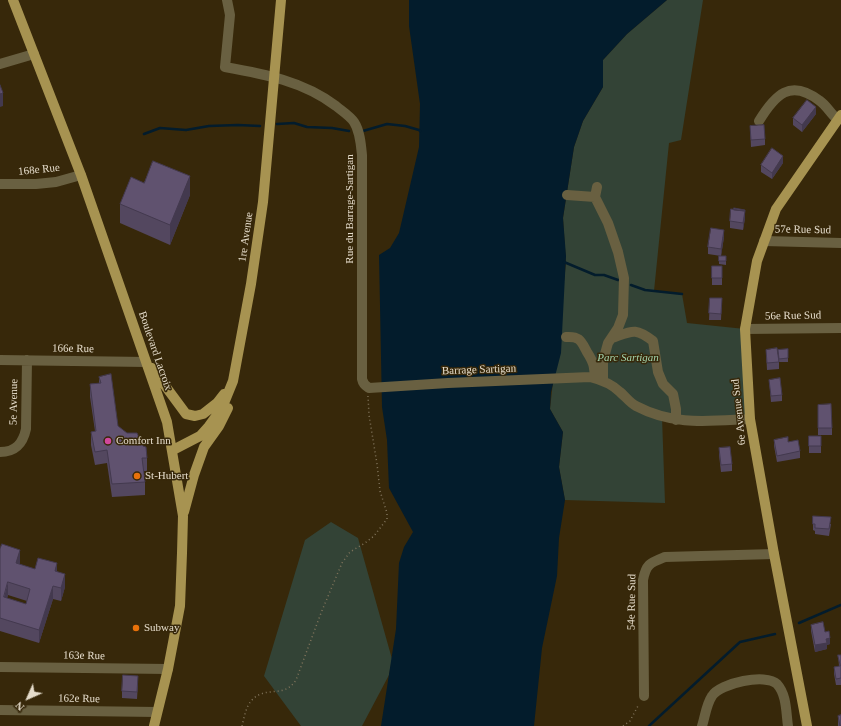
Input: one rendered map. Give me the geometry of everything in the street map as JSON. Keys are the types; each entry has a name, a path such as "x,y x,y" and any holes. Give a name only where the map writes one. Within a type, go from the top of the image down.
{"main road":[{"name":"Boulevard Lacroix","path":"13,0 81,175 167,422 183,516 180,606 168,669 154,726"},
{"name":"1re Avenue","path":"172,450 200,436 210,426 222,408 233,381 251,284 263,202 281,0"},
{"name":"6e Avenue Sud","path":"807,726 750,419 745,329 756,261 776,208 839,117"},
{"path":"146,362 186,414 195,416 204,414 217,403 233,381"},
{"path":"183,516 194,475 204,447 220,426 230,403 233,381"}],"street":[{"name":"Rue du Barrage-Sartigan","path":"227,0 230,15 224,67 274,76 306,88 327,99 345,112 355,123 360,138 362,155 362,379 363,383 368,387"},
{"path":"0,64 34,54"},
{"path":"759,121 778,95 788,90 804,91 821,101 839,117"},
{"name":"168e Rue","path":"0,184 36,184 56,182 81,175"},
{"path":"596,379 608,343 618,328 623,315 624,278 618,252 608,223 595,197 597,187"},
{"path":"567,195 595,197"},
{"name":"57e Rue Sud","path":"764,241 841,243"},
{"name":"56e Rue Sud","path":"745,329 841,328"},
{"path":"612,338 631,331 642,332 653,341 658,372 663,384 673,394 676,409 676,420"},
{"path":"566,337 573,337 582,341 593,361 596,379"},
{"name":"166e Rue","path":"0,360 146,362"},
{"name":"5e Avenue","path":"0,452 7,452 16,448 21,443 26,429 27,360"},
{"path":"596,379 619,390 634,406 655,415 676,420 698,422 750,419"},
{"name":"Barrage Sartigan","path":"368,387 596,379"},
{"name":"54e Rue Sud","path":"644,696 643,580 645,569 653,562 665,557 774,554"},
{"name":"163e Rue","path":"0,667 168,669"},
{"path":"702,726 712,696 725,686 735,683 768,679 777,684 782,692 788,726"},
{"name":"162e Rue","path":"0,710 157,712"}],"path":[{"path":"242,726 248,706 252,700 270,691 286,690 292,687 342,563 350,552 365,544 374,536 387,519 387,513 380,491 369,415 368,387"},
{"path":"623,726 630,721 644,696"}],"green space":[{"name":"Parc Sartigan","path":"667,0 703,0 681,140 669,143 654,291 682,294 687,323 745,329 750,419 662,417 665,503 565,500 559,467 563,432 550,409 566,263 563,218 574,147 583,121 603,87 603,60 627,34"},
{"path":"331,522 358,538 392,659 389,675 362,726 301,726 264,676 305,540"}],"water":[{"path":"409,0 667,0 627,34 603,60 603,87 583,121 574,147 563,218 566,256 561,353 551,392 550,409 563,432 559,467 565,500 559,538 557,576 542,648 534,726 381,726 396,629 399,563 404,547 413,532 389,488 387,440 382,407 379,255 390,248 399,233 419,147 420,104 409,26"}],"building":[{"path":"0,85 3,93 0,94"},
{"path":"807,100 816,107 802,125 793,118"},
{"path":"764,125 765,139 751,140 750,126"},
{"path":"772,148 783,156 772,173 761,165"},
{"path":"153,161 190,176 170,225 120,204 131,177 144,183"},
{"path":"734,208 745,210 745,211 734,210"},
{"path":"731,209 745,211 743,223 730,221"},
{"path":"711,228 724,230 721,249 708,247"},
{"path":"719,256 726,256 726,261 719,261"},
{"path":"712,266 722,266 722,278 712,278"},
{"path":"710,298 722,298 721,314 709,313"},
{"path":"777,348 779,362 767,363 766,350"},
{"path":"788,349 788,358 779,359 778,350"},
{"name":"Comfort Inn","path":"111,374 118,426 127,433 137,433 143,446 146,447 147,458 142,458 145,482 112,484 107,450 95,452 91,432 96,431 90,384 101,383 99,377"},
{"path":"780,378 782,395 771,396 769,380"},
{"path":"831,404 832,428 818,428 818,405"},
{"path":"809,436 821,436 821,446 809,446"},
{"path":"788,437 788,442 798,440 800,451 777,456 774,440"},
{"path":"730,447 732,464 721,465 719,448"},
{"path":"813,516 831,517 829,529 815,528 815,524 813,524"},
{"path":"2,544 20,550 16,563 35,569 38,558 57,563 55,571 65,574 61,588 53,586 39,630 0,618 0,549","holes":["8,582 30,589 26,604 4,597"]},
{"path":"823,622 825,632 829,631 830,638 826,639 827,643 815,645 811,625"},
{"path":"838,655 841,655 841,678 836,679 834,667 840,666"},
{"path":"123,675 138,676 137,692 122,691"},
{"path":"841,715 841,726 840,726 838,716"}],"waterway":[{"path":"277,124 294,123 307,127 332,128 349,131"},
{"path":"363,131 387,124 405,126 420,131"},
{"path":"144,134 160,128 186,130 209,126 260,126"},
{"path":"564,262 595,275 604,275 618,280"},
{"path":"631,285 645,290 682,294"},
{"path":"799,623 841,605"},
{"path":"649,726 740,642 775,634"}],"place":[{"name":"Comfort Inn","path":"108,441"},
{"name":"St-Hubert","path":"137,476"},
{"name":"Subway","path":"136,628"}]}
